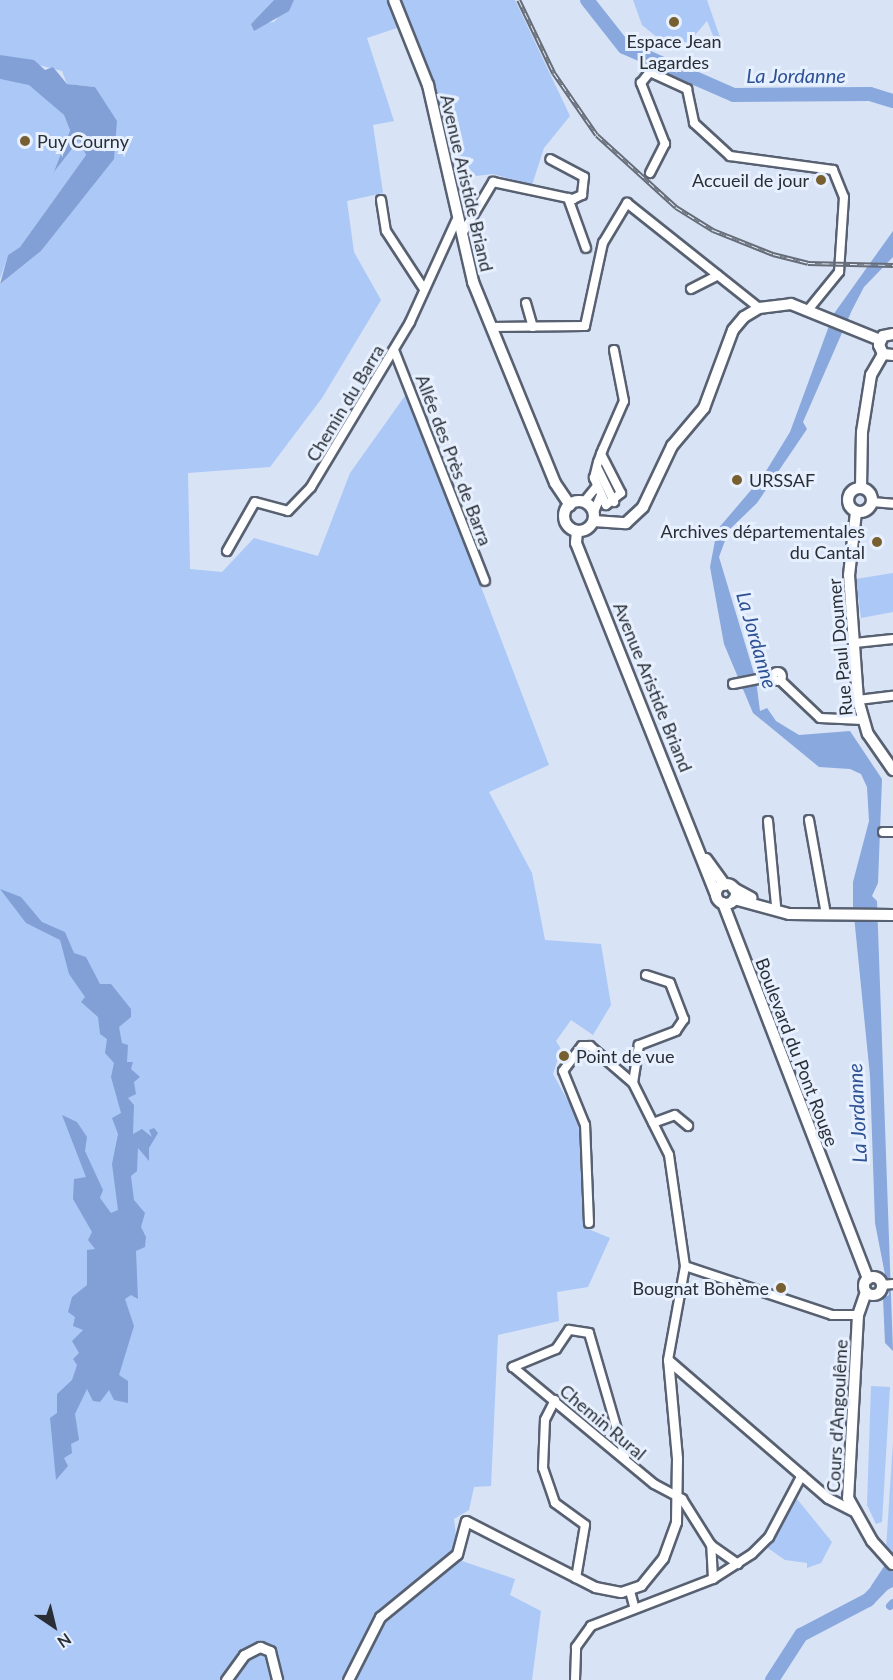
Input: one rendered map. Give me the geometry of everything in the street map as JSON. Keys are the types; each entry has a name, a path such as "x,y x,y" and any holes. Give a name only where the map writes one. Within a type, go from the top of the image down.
{"main road":[{"name":"Avenue Aristide Briand","path":"394,0 428,85 460,238 491,327 555,483 570,505 564,518 578,531 576,543 719,899"},
{"path":"570,505 584,502 594,517 626,523 643,507 672,446 708,401 733,330 759,308 791,304 880,340 888,355 871,375 862,432 861,488 872,502 856,512"},
{"path":"880,340 892,331"},
{"name":"Rue Paul Doumer","path":"861,488 848,499 856,512 849,575 858,700 863,720 893,770"},
{"path":"578,531 594,517"},
{"name":"Avenue Aristide Briand","path":"702,854 734,893 786,914 888,913"},
{"name":"Avenue Aristide Briand","path":"734,893 776,906 826,912"},
{"path":"719,899 734,893"},
{"path":"719,899 734,893 776,906"},
{"name":"Boulevard du Pont Rouge","path":"719,899 868,1279"},
{"path":"786,914 798,909"},
{"path":"866,1292 878,1294 887,1285 877,1278 868,1279"},
{"name":"Cours d'Angoulême","path":"868,1279 858,1315 852,1510 890,1562"}],"street":[{"path":"650,173 665,144 645,90 644,73 662,76 687,89 694,123 730,156 824,165 837,174 844,197 839,272 808,310"},
{"path":"460,238 493,182 568,198 582,195 584,177 550,159"},
{"path":"568,198 586,248"},
{"path":"381,200 386,231 424,288"},
{"path":"491,327 587,324 603,243 627,203 759,308"},
{"name":"Chemin du Barra","path":"226,551 255,502 285,511 300,502 394,350 456,221"},
{"path":"691,289 718,275"},
{"path":"526,303 533,327"},
{"name":"Allée des Près de Barra","path":"394,350 485,581"},
{"path":"601,454 621,493 614,502 606,504 596,487 596,471 601,454 625,395 614,350"},
{"path":"596,471 614,502"},
{"path":"584,502 596,487"},
{"path":"594,517 600,497"},
{"path":"872,502 893,504"},
{"path":"855,643 893,639"},
{"path":"733,684 759,676 776,678 820,718 863,720"},
{"path":"858,700 893,696"},
{"path":"809,820 826,912"},
{"path":"768,821 776,906"},
{"path":"883,832 893,832"},
{"path":"633,1083 639,1045 675,1031 684,1019 670,983 646,975"},
{"path":"348,1680 380,1617 457,1554 466,1521 608,1592 630,1591 652,1574 667,1548 676,1496 668,1360 685,1266 669,1155 633,1083 590,1046 582,1046 562,1071 585,1125 589,1223"},
{"path":"653,1123 675,1115 688,1126"},
{"path":"685,1266 832,1315 858,1315"},
{"name":"Chemin Rural","path":"625,1457 589,1333 569,1330 556,1349 513,1367 625,1457 676,1496 711,1545"},
{"path":"668,1360 802,1475 852,1510"},
{"path":"555,1400 545,1420 543,1467 555,1503 585,1525 576,1578"},
{"path":"575,1680 580,1637 591,1626 634,1606 713,1579 738,1564 769,1537 802,1475"},
{"path":"711,1545 738,1564"},
{"path":"711,1545 713,1579"},
{"path":"630,1591 634,1606"},
{"path":"226,1680 244,1654 267,1648 277,1680"}],"shaded area":[{"path":"0,0 274,0 251,24 274,22 294,0 515,0 570,116 544,148 532,185 493,174 476,176 447,143 417,40 403,26 367,38 394,121 373,125 383,193 347,201 354,252 381,300 322,398 270,467 188,473 190,569 222,572 254,538 318,556 350,473 407,393 549,765 489,792 532,873 545,940 601,944 611,1005 593,1035 571,1020 556,1041 561,1049 553,1074 578,1119 586,1228 610,1238 588,1287 557,1292 559,1321 498,1335 491,1486 474,1487 469,1510 454,1519 459,1560 515,1579 510,1595 541,1611 532,1680 0,1680 0,284 41,251 113,159 95,87 67,84 62,71 0,55"},
{"path":"274,0 294,0 289,11 254,31 251,24"},
{"name":"Espace Jean Lagardes","path":"633,0 707,0 722,43 717,45 707,21 689,42 663,42 642,25"},
{"path":"0,55 34,60 45,70 53,67 67,84 95,87 117,121 114,159 41,251 0,284 8,255 20,247 86,155 79,140 54,172 70,130 64,115 29,85 0,79"},
{"path":"0,79 29,84 64,115 70,129 55,171 79,140 86,155 20,247 8,255 0,279"},
{"path":"893,231 893,257 864,287 852,310 803,422 807,429 757,503 729,530 719,557 756,680 760,711 767,708 776,721 799,735 850,731 882,779 878,883 872,896 877,901 893,1351 885,1343 883,1298 889,1295 875,1223 870,1076 853,906 853,882 869,821 867,787 861,774 850,769 819,767 753,713 724,644 710,567 717,530 763,476 790,432 833,315"},
{"path":"893,573 893,612 861,618 856,579"},
{"path":"0,889 21,897 42,922 65,932 74,953 86,957 100,984 111,984 131,1009 131,1017 119,1027 122,1043 128,1045 127,1062 133,1062 131,1069 140,1077 134,1082 136,1094 128,1098 134,1105 133,1134 142,1129 152,1137 149,1130 154,1128 158,1133 149,1148 149,1161 138,1148 137,1171 131,1176 134,1200 145,1213 141,1227 146,1237 145,1247 136,1251 138,1299 131,1295 125,1299 134,1326 119,1375 128,1381 128,1403 114,1400 109,1390 100,1402 93,1401 87,1389 75,1414 79,1440 71,1444 72,1453 64,1458 68,1466 56,1480 50,1418 57,1413 57,1394 72,1380 77,1365 73,1359 79,1353 72,1341 83,1330 73,1326 75,1317 68,1312 72,1297 87,1285 87,1250 95,1249 88,1240 92,1232 73,1199 74,1179 86,1177 62,1115 77,1122 87,1137 85,1151 103,1190 100,1198 111,1213 118,1210 112,1164 118,1134 112,1118 121,1113 111,1077 114,1063 105,1053 107,1039 100,1034 98,1017 81,1002 85,997 69,974 60,940 26,923"},
{"path":"871,1386 890,1387 882,1522 876,1524 867,1505"},
{"path":"893,1442 893,1554 886,1549"},
{"path":"793,1494 832,1542 821,1563 807,1568 807,1563 785,1560 765,1546"},
{"path":"893,1553 893,1587 868,1600 871,1586"}],"waterway":[{"name":"La Jordanne","path":"587,0 624,47 734,95 870,94 893,101"},
{"name":"La Jordanne","path":"772,1680 801,1635 868,1600 893,1574"},
{"path":"890,1606 893,1603"}],"railway":[{"path":"519,0 554,73 597,135 676,207 713,230 773,254 808,263 893,265"}],"place":[{"name":"Espace Jean Lagardes","path":"674,22"},
{"name":"Puy Courny","path":"25,141"},
{"name":"Accueil de jour","path":"821,180"},
{"name":"URSSAF","path":"737,480"},
{"name":"Archives départementales du Cantal","path":"877,542"},
{"name":"Point de vue","path":"564,1056"},
{"name":"Bougnat Bohème","path":"781,1288"}]}
